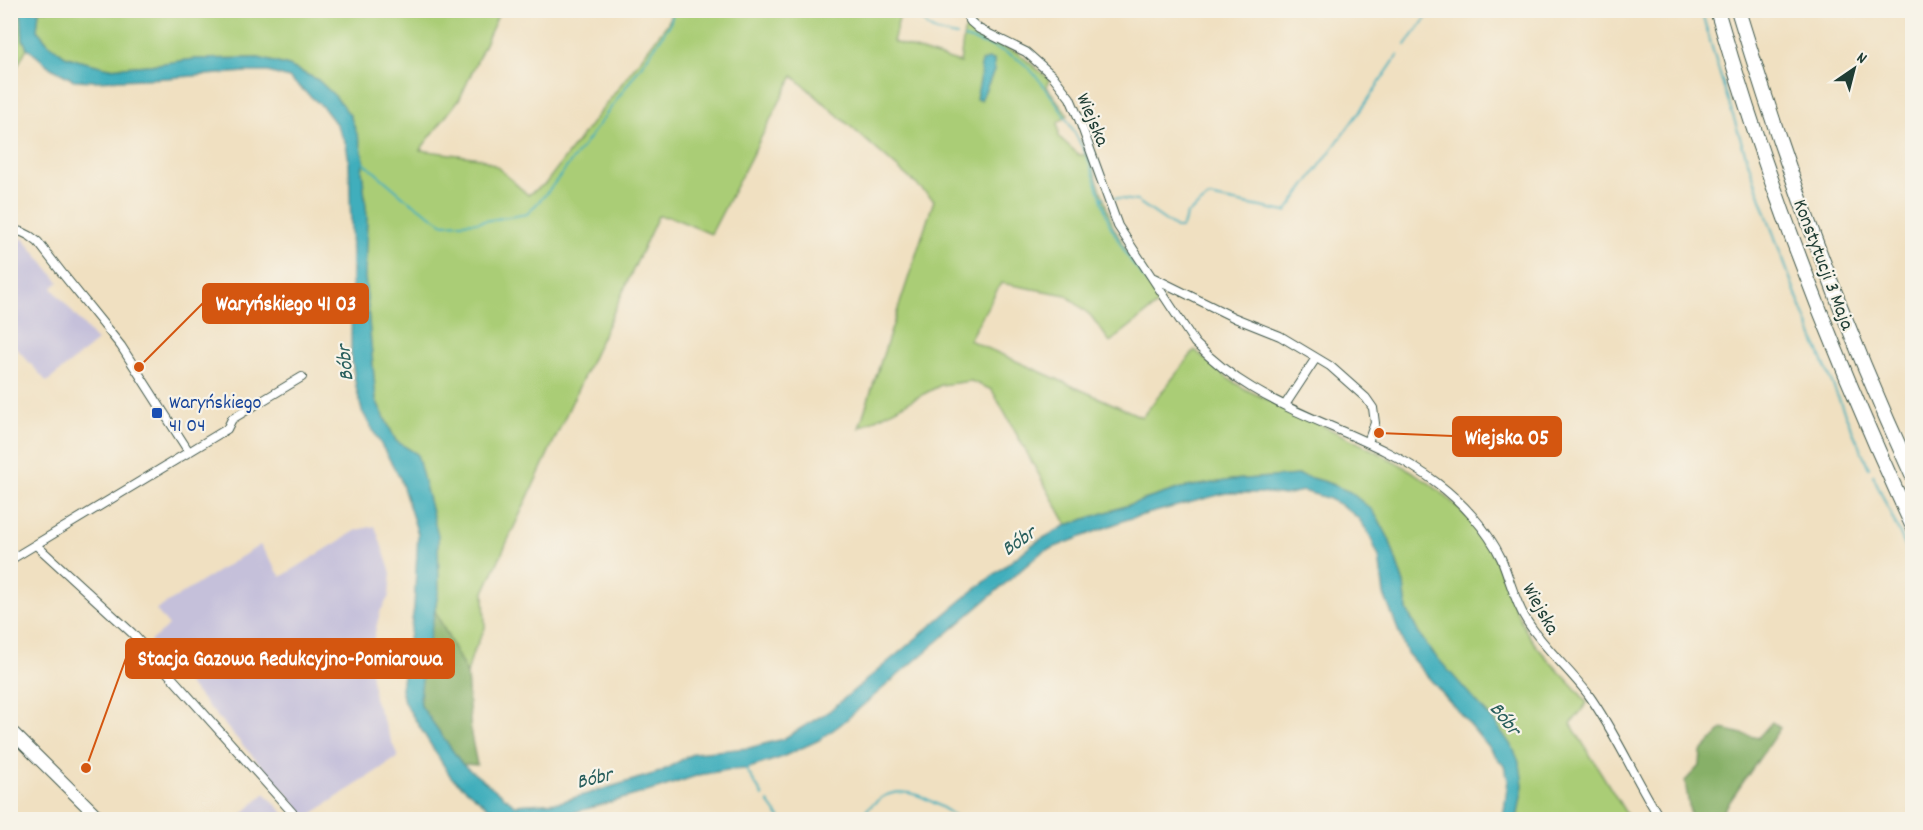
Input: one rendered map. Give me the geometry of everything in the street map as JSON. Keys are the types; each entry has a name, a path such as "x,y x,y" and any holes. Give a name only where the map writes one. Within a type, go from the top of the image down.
{"main road":[{"name":"Konstytucji 3 Maja","path":"1717,10 1744,99 1787,223 1839,355 1912,525"},
{"path":"1738,10 1769,108 1813,233 1870,379 1912,475"}],"street":[{"name":"Wiejska","path":"963,10 979,29 1026,52 1053,76 1070,98 1118,226 1128,245 1195,343 1211,359 1253,389 1402,458 1439,484 1476,521 1501,558 1512,590 1527,622 1587,694 1661,819"},
{"path":"10,230 22,232 38,243 121,346 189,452"},
{"name":"Wiejska","path":"1152,277 1235,318 1280,336 1330,366 1366,398 1373,408 1375,423 1368,442"},
{"path":"1285,405 1316,358"},
{"path":"10,560 227,429 232,419 302,377"},
{"path":"36,545 132,633 299,819"},
{"path":"10,730 101,819"}],"shaded area":[{"path":"23,238 59,282 52,288 97,341 47,382 11,342 11,247"},
{"path":"375,526 391,573 389,596 380,612 372,645 371,670 374,698 398,757 307,817 150,641 169,626 156,610 260,545 281,577 357,530"},
{"path":"265,793 289,819 237,819"}],"green space":[{"path":"39,10 500,11 460,98 420,150 480,158 496,166 528,195 545,184 668,23 672,11 901,11 893,42 960,63 964,32 967,28 972,29 1000,46 1017,52 1049,79 1047,87 1068,115 1058,123 1059,137 1079,155 1089,155 1113,226 1130,256 1162,301 1110,342 1091,316 1066,295 1001,283 969,340 1142,417 1195,350 1227,378 1245,389 1395,461 1429,483 1460,509 1484,538 1492,551 1514,607 1528,634 1587,703 1571,724 1627,815 1624,820 1517,819 1523,785 1419,634 1407,610 1404,584 1389,539 1379,520 1337,486 1299,475 1232,480 1181,488 1067,525 992,390 971,381 941,385 859,428 934,200 793,76 711,234 671,217 658,216 484,592 485,628 472,655 467,674 434,609 439,589 396,441 376,400 365,277 367,217 362,170 364,160 318,80 289,66 259,58 195,59 109,68 80,61 65,56 48,43 37,30"},
{"path":"11,11 21,11 23,39 27,48 11,78"},
{"path":"434,609 467,674 471,735 477,765 462,764 421,706 422,670"},
{"path":"1772,722 1780,728 1718,819 1691,819 1685,781 1700,765 1701,752 1723,729 1758,738"}],"water":[{"path":"21,11 39,11 37,30 48,43 65,56 80,61 109,68 195,59 259,58 289,66 318,80 350,115 364,160 362,170 367,217 365,277 376,400 396,441 417,454 438,535 439,589 423,672 421,706 462,764 515,805 560,802 660,772 694,753 749,748 783,739 828,712 969,594 1036,542 1067,525 1181,488 1232,480 1299,475 1323,481 1350,492 1372,510 1379,520 1389,539 1404,584 1407,610 1419,634 1496,724 1513,748 1520,764 1523,785 1517,819 1503,819 1508,780 1504,766 1407,653 1384,594 1379,557 1368,532 1359,519 1346,508 1330,499 1303,491 1284,495 1226,493 1128,519 1042,552 840,725 819,740 780,758 746,769 699,775 551,819 512,817 488,807 451,777 404,702 401,688 414,608 418,534 400,478 362,411 356,387 351,354 352,260 349,161 346,144 336,124 323,107 289,78 268,72 167,78 74,80 51,68 27,48 23,39"},
{"path":"988,59 994,60 994,71 981,100 976,99 981,62"}],"waterway":[{"path":"363,162 405,198 444,224 478,222 527,214 546,194 584,145 654,48 670,24 674,10"},
{"path":"919,10 928,27 938,32 957,36"},
{"path":"1406,45 1432,10"},
{"path":"1701,10 1736,127 1776,242 1844,412 1869,468"},
{"path":"964,38 1010,54 1035,75 1055,101 1080,143 1103,198"},
{"path":"1114,198 1137,201 1176,228 1181,228 1186,215 1209,197 1286,212 1398,55"},
{"path":"1101,198 1110,225 1128,257 1159,298"},
{"path":"1873,475 1912,561"},
{"path":"746,769 763,796"},
{"path":"856,820 881,798 891,793 902,792 923,797 962,820"},
{"path":"768,802 781,820"}],"place":[{"name":"Waryńskiego 41 03","path":"139,367"},
{"name":"Waryńskiego 41 04","path":"157,413"},
{"name":"Wiejska 05","path":"1379,433"},
{"name":"Stacja Gazowa Redukcyjno-Pomiarowa","path":"86,768"}],"water label":[{"name":"Bóbr","path":"344,363"},
{"name":"Bóbr","path":"1018,540"},
{"name":"Bóbr","path":"1506,718"},
{"name":"Bóbr","path":"594,777"}]}
